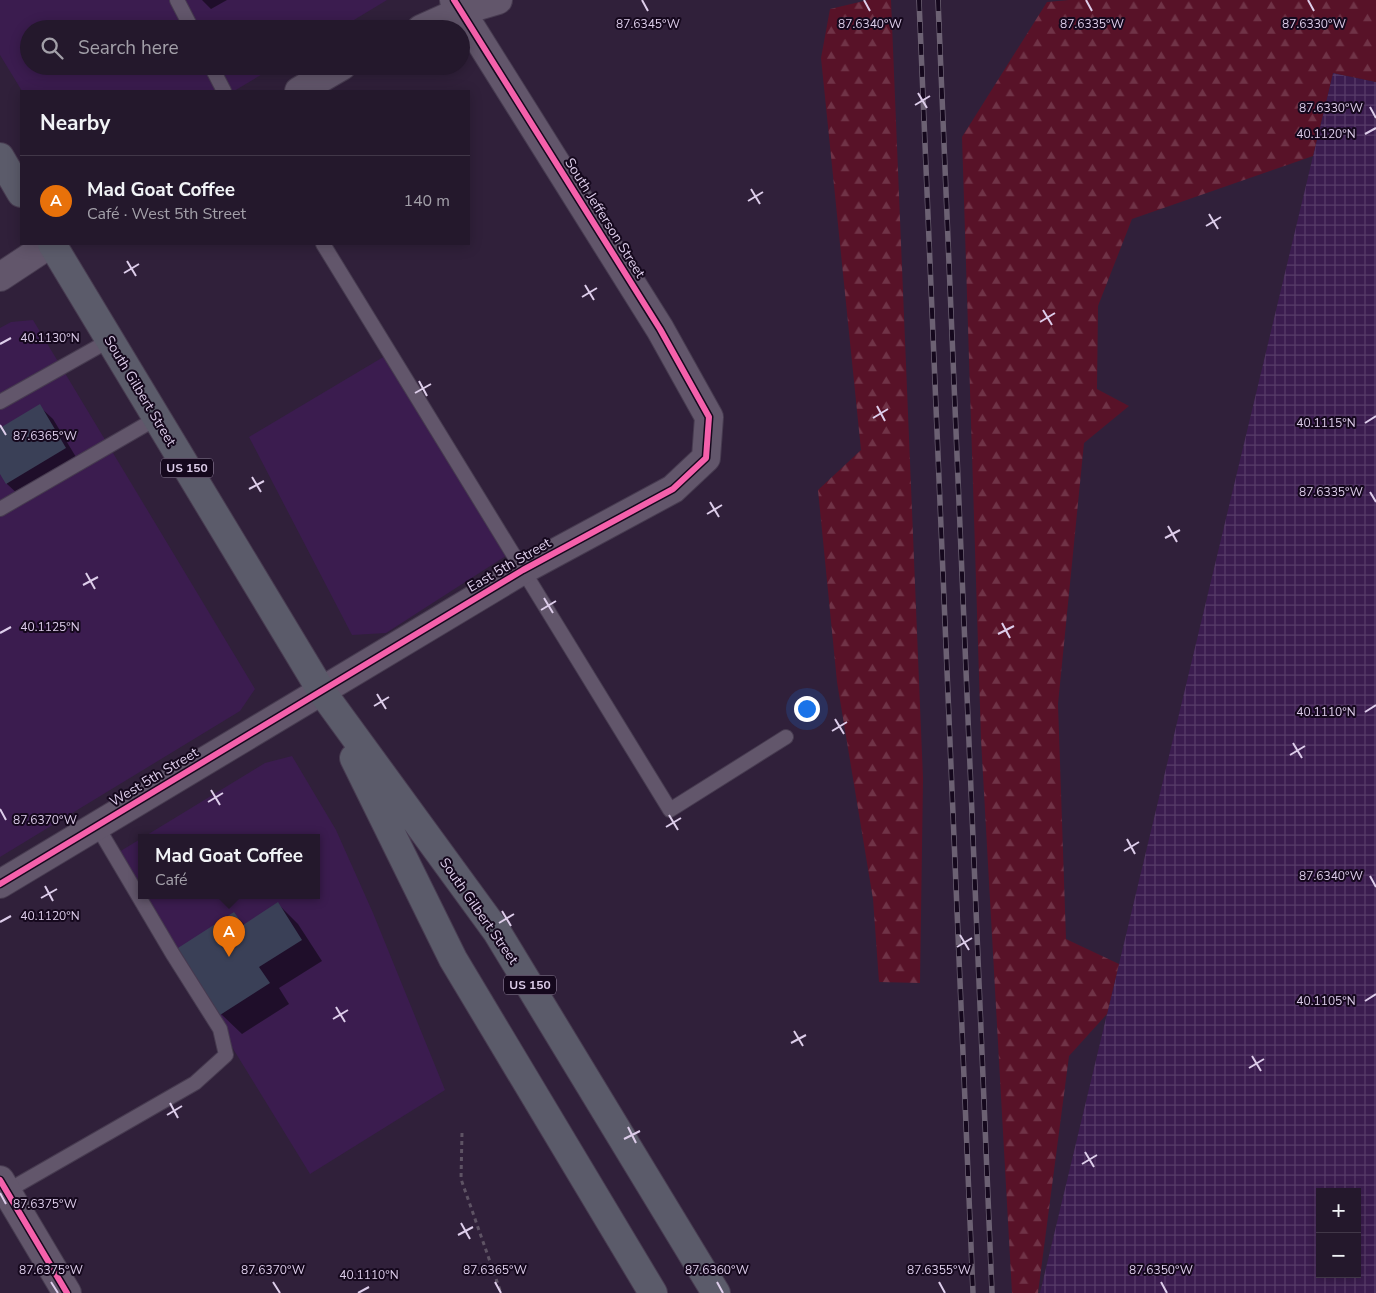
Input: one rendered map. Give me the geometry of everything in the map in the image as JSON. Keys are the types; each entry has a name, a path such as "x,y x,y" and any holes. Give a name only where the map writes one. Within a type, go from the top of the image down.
{"main road":[{"path":"0,157 20,191"},
{"name":"South Gilbert Street","path":"52,245 322,692 453,959 653,1293"},
{"name":"South Gilbert Street","path":"322,692 497,932 716,1293"}],"street":[{"path":"435,20 458,6 498,0"},
{"name":"South Jefferson Street","path":"458,6 467,20"},
{"name":"South Jefferson Street","path":"470,25 665,337 709,417 706,458"},
{"path":"301,90 327,75"},
{"path":"0,277 49,245"},
{"name":"East 5th Street","path":"322,692 523,570 673,489 706,458"},
{"name":"West 5th Street","path":"2,877 97,826 322,692"},
{"path":"4,1185 67,1293"}],"lane":[{"path":"177,0 187,20"},
{"path":"216,75 223,90"},
{"path":"324,245 670,810 786,737"},
{"path":"0,402 110,340"},
{"path":"0,509 157,418"},
{"path":"97,826 138,895"},
{"path":"4,1185 195,1083 226,1056 220,1029 140,899"}],"path":[{"path":"462,1133 462,1178 500,1293"}],"shaded area":[{"path":"0,0 387,0 354,20 20,20 20,75 261,75 236,90 21,90 0,55"},
{"path":"1333,73 1376,82 1376,1293 1040,1293"},
{"path":"33,320 255,689 240,711 0,857 0,328 11,322"},
{"path":"390,353 512,552 386,633 352,635 249,437"},
{"path":"292,756 336,830 373,913 445,1090 310,1174 141,899 320,899 320,834 148,834 265,763"},
{"path":"138,840 138,894 114,855"}],"green space":[{"path":"868,0 891,0 923,778 920,983 879,982 873,899 837,682 818,490 861,450 821,58 830,9"},
{"path":"1069,0 1376,0 1376,82 1333,73 1313,156 1132,219 1098,306 1097,389 1129,406 1084,443 1058,704 1066,939 1119,964 1107,1014 1069,1056 1038,1293 1012,1293 981,739 962,137 1047,2"}],"building":[{"path":"40,404 66,448 6,484 0,474 0,428"},
{"path":"278,902 302,940 259,967 270,983 220,1015 178,948 234,912 243,925"}],"railway":[{"path":"919,0 973,1293"},
{"path":"938,0 992,1293"}],"cycle path":[{"path":"454,0 467,20"},
{"path":"0,884 523,570 673,489 706,458 709,417 660,329 470,26"},
{"path":"0,1180 67,1293"}],"place":[{"name":"Mad Goat Coffee","path":"229,957"}]}
